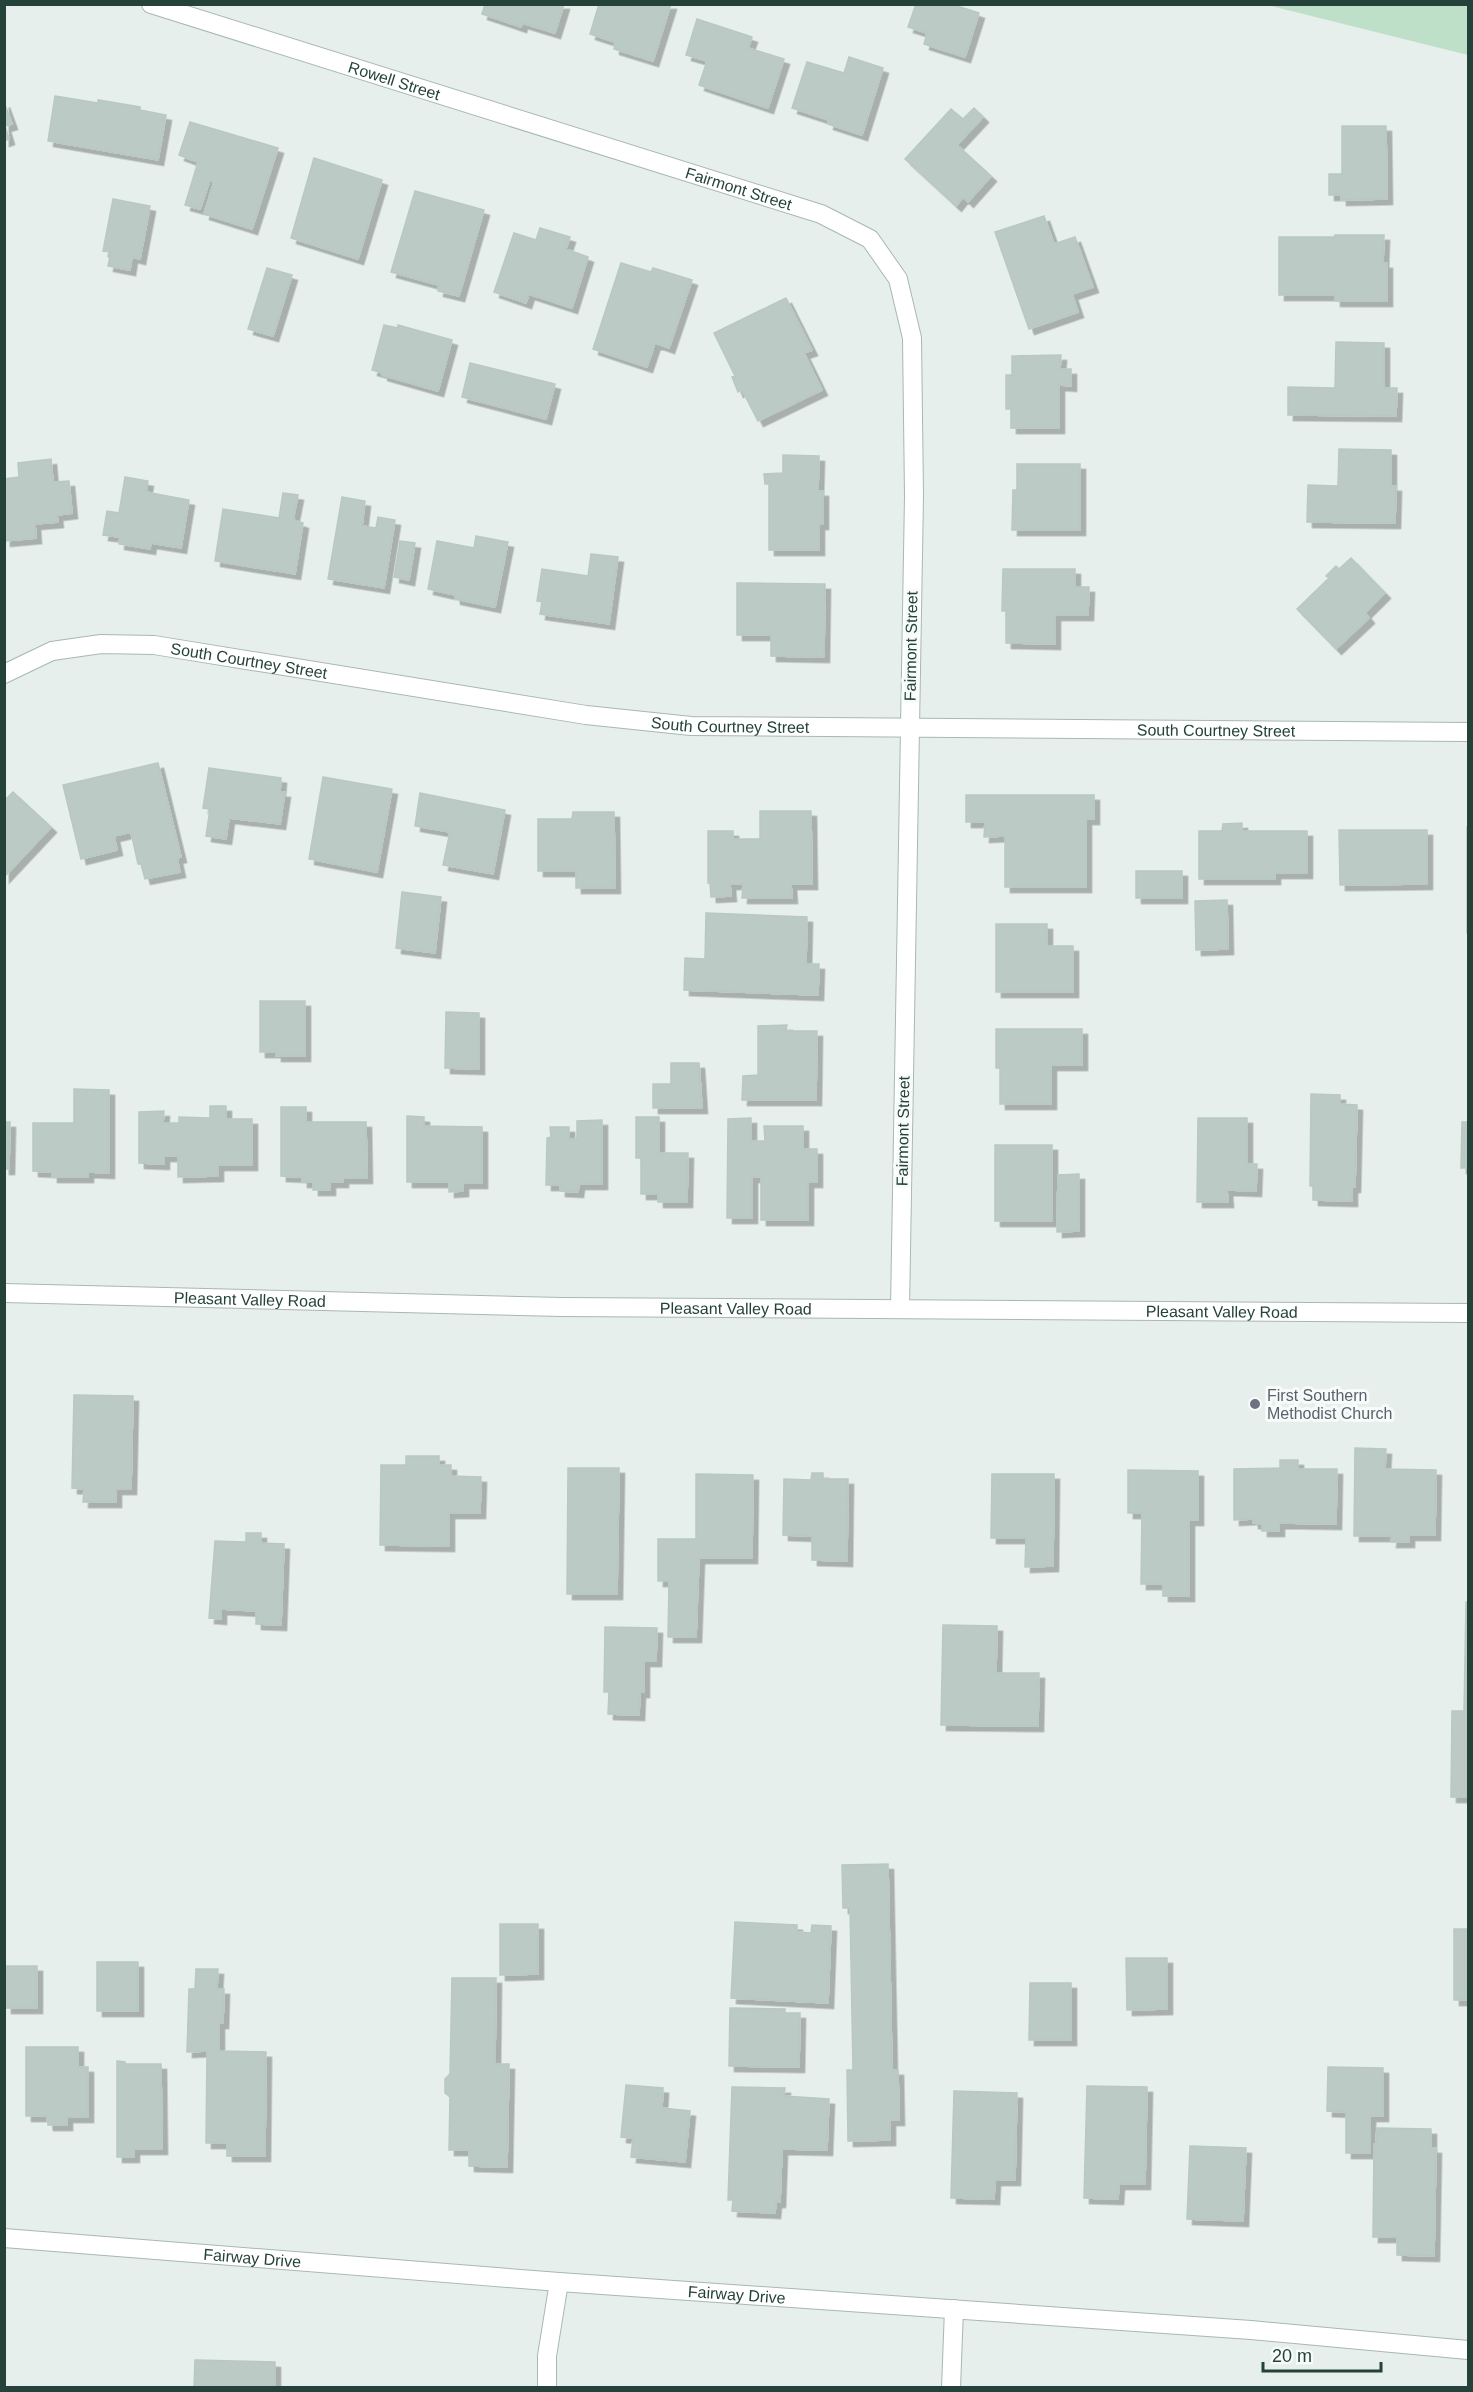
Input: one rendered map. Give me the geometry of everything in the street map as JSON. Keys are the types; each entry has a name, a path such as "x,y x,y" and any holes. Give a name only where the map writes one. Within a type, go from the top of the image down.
{"street":[{"name":"Rowell Street","path":"151,4 638,156"},
{"name":"Fairmont Street","path":"638,156 821,214 870,239 898,279 912,338 914,496 900,1309"},
{"name":"South Courtney Street","path":"4,674 52,651 101,644 154,645 586,715 679,725 1468,732"},
{"name":"Pleasant Valley Road","path":"4,1293 562,1307 1468,1313"},
{"name":"Fairway Drive","path":"4,2238 559,2282 1251,2330 1468,2350"},
{"path":"547,2388 547,2356 559,2282"},
{"path":"951,2388 954,2310"}],"green space":[{"path":"1267,5 1468,5 1468,55"}],"building":[{"path":"485,4 564,4 555,33 522,23 521,27 482,14"},
{"path":"599,4 671,4 653,61 614,49 615,42 590,34"},
{"path":"916,4 951,4 979,13 965,57 924,44 927,33 908,27"},
{"path":"697,19 752,37 748,48 784,59 768,108 699,85 707,61 686,55"},
{"path":"849,57 883,68 862,135 828,124 829,120 792,108 807,62 844,73"},
{"path":"55,96 140,107 140,110 166,115 158,160 48,141"},
{"path":"4,102 12,124 5,126 9,139 4,141"},
{"path":"974,108 983,117 957,145 991,176 968,202 963,197 956,206 905,159 951,109 963,119"},
{"path":"190,122 278,148 252,229 204,214 214,182 210,180 200,209 185,205 198,162 179,155"},
{"path":"1342,126 1386,126 1387,199 1341,200 1341,195 1329,195 1329,174 1342,174"},
{"path":"314,158 382,180 358,259 291,238"},
{"path":"415,191 484,210 459,296 438,291 439,285 391,272"},
{"path":"113,199 150,206 140,259 132,257 130,270 108,266 111,252 103,251"},
{"path":"1044,216 1054,244 1075,237 1093,287 1072,294 1078,312 1029,329 995,232"},
{"path":"540,228 570,237 566,249 588,257 572,308 529,294 526,303 494,292 514,233 536,240"},
{"path":"1335,235 1384,235 1383,263 1387,263 1387,301 1335,301 1335,295 1279,295 1279,237 1335,237"},
{"path":"621,263 651,272 653,268 692,280 669,348 655,343 647,367 593,349"},
{"path":"267,268 292,275 273,336 248,329"},
{"path":"786,298 812,350 804,353 822,390 758,421 742,390 738,392 732,377 735,376 714,333"},
{"path":"384,325 398,328 398,325 452,340 438,391 372,370"},
{"path":"1336,342 1384,343 1384,388 1397,388 1396,416 1288,415 1288,387 1335,388"},
{"path":"1061,355 1060,369 1071,369 1071,386 1059,385 1059,428 1011,428 1011,409 1006,409 1006,375 1012,375 1012,356"},
{"path":"470,363 555,384 546,419 462,397"},
{"path":"1339,449 1391,450 1391,486 1396,486 1395,523 1307,522 1308,485 1338,486"},
{"path":"783,455 819,456 818,491 823,491 823,524 819,524 819,550 769,550 769,484 765,484 764,474 783,473"},
{"path":"51,459 53,482 69,481 72,513 57,515 58,522 35,524 36,538 5,541 4,479 19,477 18,463"},
{"path":"1017,464 1080,464 1080,530 1012,530 1013,490 1017,490"},
{"path":"125,477 148,481 146,492 189,500 181,548 151,543 150,549 119,544 120,537 103,535 107,511 119,513"},
{"path":"283,493 298,495 293,520 303,523 295,574 215,561 223,509 279,518"},
{"path":"342,497 365,501 362,526 376,528 378,517 395,520 384,588 328,579"},
{"path":"476,536 508,542 495,607 455,599 455,595 428,589 437,541 474,548"},
{"path":"400,541 415,543 409,580 394,577"},
{"path":"591,554 618,557 609,624 540,614 542,602 537,601 542,569 588,576"},
{"path":"1351,558 1385,593 1365,613 1369,618 1336,649 1297,609 1329,578 1326,576 1336,566 1339,569"},
{"path":"1003,569 1075,569 1075,587 1089,587 1088,615 1055,615 1055,644 1006,643 1006,611 1002,611"},
{"path":"737,583 825,584 824,657 771,656 771,635 737,635"},
{"path":"158,763 181,857 177,858 180,872 145,879 141,864 138,864 131,832 114,836 117,850 81,859 63,785"},
{"path":"209,768 281,778 280,792 285,792 280,824 229,818 226,839 206,836 210,809 203,808"},
{"path":"323,777 392,789 377,872 309,859"},
{"path":"13,792 51,827 4,877 4,801"},
{"path":"420,793 505,810 493,874 443,865 450,832 415,826"},
{"path":"966,795 1094,795 1094,819 1086,819 1086,887 1005,887 1005,836 984,837 985,822 966,822"},
{"path":"760,811 811,811 812,884 791,884 792,898 742,898 743,884 730,884 731,896 711,897 710,883 708,883 708,831 733,831 733,839 760,839"},
{"path":"573,812 614,812 615,888 576,888 576,871 538,871 538,819 572,819"},
{"path":"1242,823 1242,831 1307,831 1307,873 1275,873 1275,879 1199,879 1199,831 1222,831 1223,824"},
{"path":"1467,826 1468,933 1467,933"},
{"path":"1339,830 1427,830 1427,884 1340,885"},
{"path":"1136,871 1182,871 1182,898 1136,898"},
{"path":"402,892 441,897 435,953 396,948"},
{"path":"1227,900 1228,949 1196,950 1195,901"},
{"path":"706,913 807,917 806,964 819,964 818,995 684,990 685,958 705,959"},
{"path":"996,924 1047,924 1047,946 1073,946 1073,992 996,992"},
{"path":"260,1001 305,1001 305,1056 276,1056 276,1052 260,1052"},
{"path":"446,1012 479,1013 479,1069 445,1068"},
{"path":"787,1025 786,1031 817,1031 816,1100 742,1100 743,1076 758,1075 758,1026"},
{"path":"996,1029 1082,1029 1082,1065 1051,1065 1051,1104 1000,1104 1000,1068 996,1068"},
{"path":"671,1063 699,1063 702,1108 653,1108 653,1084 671,1084"},
{"path":"74,1089 109,1090 109,1173 88,1172 88,1177 52,1177 52,1172 33,1171 33,1123 74,1123"},
{"path":"1311,1094 1340,1095 1340,1104 1357,1105 1355,1187 1352,1187 1352,1201 1313,1200 1313,1186 1310,1186"},
{"path":"210,1106 226,1106 226,1119 252,1119 252,1165 218,1165 218,1176 178,1177 178,1156 164,1156 164,1164 139,1163 139,1112 164,1111 163,1123 179,1123 179,1117 210,1118"},
{"path":"281,1107 306,1107 306,1122 366,1122 367,1178 343,1178 343,1182 330,1182 330,1190 313,1190 313,1182 302,1182 302,1177 281,1176"},
{"path":"407,1116 424,1117 424,1126 482,1127 482,1183 463,1183 463,1191 449,1192 449,1182 407,1182"},
{"path":"636,1117 659,1117 659,1153 688,1153 687,1202 658,1202 658,1194 641,1194 641,1158 636,1158"},
{"path":"751,1118 751,1141 765,1141 764,1126 803,1126 803,1149 817,1149 817,1182 808,1182 808,1220 761,1220 761,1177 752,1177 752,1218 727,1218 728,1119"},
{"path":"1198,1118 1247,1118 1247,1164 1257,1164 1256,1191 1227,1190 1228,1202 1197,1202"},
{"path":"602,1120 602,1184 579,1184 578,1192 560,1191 560,1185 546,1185 547,1138 551,1137 550,1127 569,1127 569,1139 577,1139 577,1121"},
{"path":"4,1122 10,1122 9,1169 4,1169"},
{"path":"1462,1122 1468,1122 1468,1168 1461,1168"},
{"path":"995,1145 1052,1145 1052,1221 995,1221"},
{"path":"1079,1174 1079,1231 1057,1232 1058,1175"},
{"path":"74,1395 133,1396 131,1489 116,1489 116,1502 83,1502 84,1489 72,1488"},
{"path":"1355,1448 1386,1449 1385,1469 1436,1470 1435,1535 1409,1535 1409,1542 1391,1542 1392,1536 1354,1536"},
{"path":"406,1456 439,1456 439,1465 451,1465 451,1476 481,1477 480,1513 449,1513 449,1546 380,1545 381,1465 406,1465"},
{"path":"1280,1460 1298,1460 1298,1469 1337,1469 1336,1524 1279,1523 1279,1531 1262,1531 1262,1524 1253,1523 1253,1519 1234,1520 1234,1469 1280,1468"},
{"path":"568,1468 619,1468 617,1594 567,1594"},
{"path":"1128,1470 1198,1471 1198,1520 1189,1520 1189,1596 1163,1596 1163,1584 1141,1584 1142,1513 1128,1513"},
{"path":"812,1473 823,1473 823,1479 848,1479 847,1561 812,1560 812,1536 783,1535 784,1479 811,1480"},
{"path":"696,1474 753,1475 752,1558 699,1558 696,1637 668,1637 669,1581 658,1581 658,1539 696,1539"},
{"path":"992,1474 1054,1474 1053,1566 1025,1567 1026,1538 991,1538"},
{"path":"246,1533 261,1533 261,1543 284,1544 281,1625 256,1624 256,1611 221,1609 221,1619 209,1618 215,1541 246,1542"},
{"path":"1466,1602 1468,1602 1468,1797 1451,1797 1452,1711 1464,1711"},
{"path":"943,1625 997,1626 996,1673 1039,1673 1038,1726 941,1725"},
{"path":"605,1627 657,1628 656,1661 644,1661 644,1692 640,1692 639,1715 608,1714 609,1692 604,1692"},
{"path":"888,1864 892,2070 898,2070 899,2120 890,2120 890,2140 848,2141 847,2070 853,2070 850,1908 843,1908 842,1865"},
{"path":"735,1922 797,1925 797,1932 811,1933 812,1925 831,1926 828,2003 731,1998"},
{"path":"500,1924 538,1924 538,1974 500,1975"},
{"path":"1454,1929 1468,1929 1468,2000 1454,2000"},
{"path":"1126,1958 1167,1958 1167,2009 1127,2010"},
{"path":"97,1962 138,1962 138,2011 97,2011"},
{"path":"6,1966 37,1966 37,2008 6,2008"},
{"path":"196,1969 218,1969 217,1989 224,1989 223,2023 219,2023 219,2051 266,2052 265,2156 227,2156 227,2143 206,2143 207,2051 187,2052 189,1989 195,1989"},
{"path":"452,1978 496,1978 495,2064 509,2064 507,2167 469,2166 469,2150 449,2150 450,2097 445,2093 445,2079 450,2074"},
{"path":"1030,1983 1071,1983 1071,2040 1029,2040"},
{"path":"730,2008 785,2009 785,2013 800,2013 799,2067 729,2066"},
{"path":"26,2047 78,2047 78,2067 88,2067 88,2117 67,2117 67,2125 48,2125 47,2116 26,2116"},
{"path":"117,2061 125,2062 125,2064 161,2064 162,2149 134,2149 134,2157 117,2157"},
{"path":"1328,2067 1383,2068 1383,2116 1370,2116 1370,2153 1346,2153 1346,2112 1327,2111"},
{"path":"626,2085 663,2088 662,2108 690,2111 685,2162 631,2157 633,2138 621,2137"},
{"path":"1087,2086 1147,2087 1145,2184 1119,2184 1118,2199 1084,2198"},
{"path":"732,2087 785,2088 784,2096 829,2099 827,2150 782,2149 780,2202 776,2202 775,2213 732,2211 733,2200 728,2200"},
{"path":"954,2091 1017,2093 1015,2180 995,2180 994,2199 951,2198"},
{"path":"1377,2128 1431,2129 1431,2148 1436,2148 1434,2256 1397,2255 1397,2237 1373,2237 1374,2144 1376,2144"},
{"path":"1190,2146 1246,2148 1243,2221 1187,2219"},
{"path":"195,2360 275,2362 275,2388 194,2388"}],"place":[{"name":"First Southern Methodist Church","path":"1255,1404"}]}
